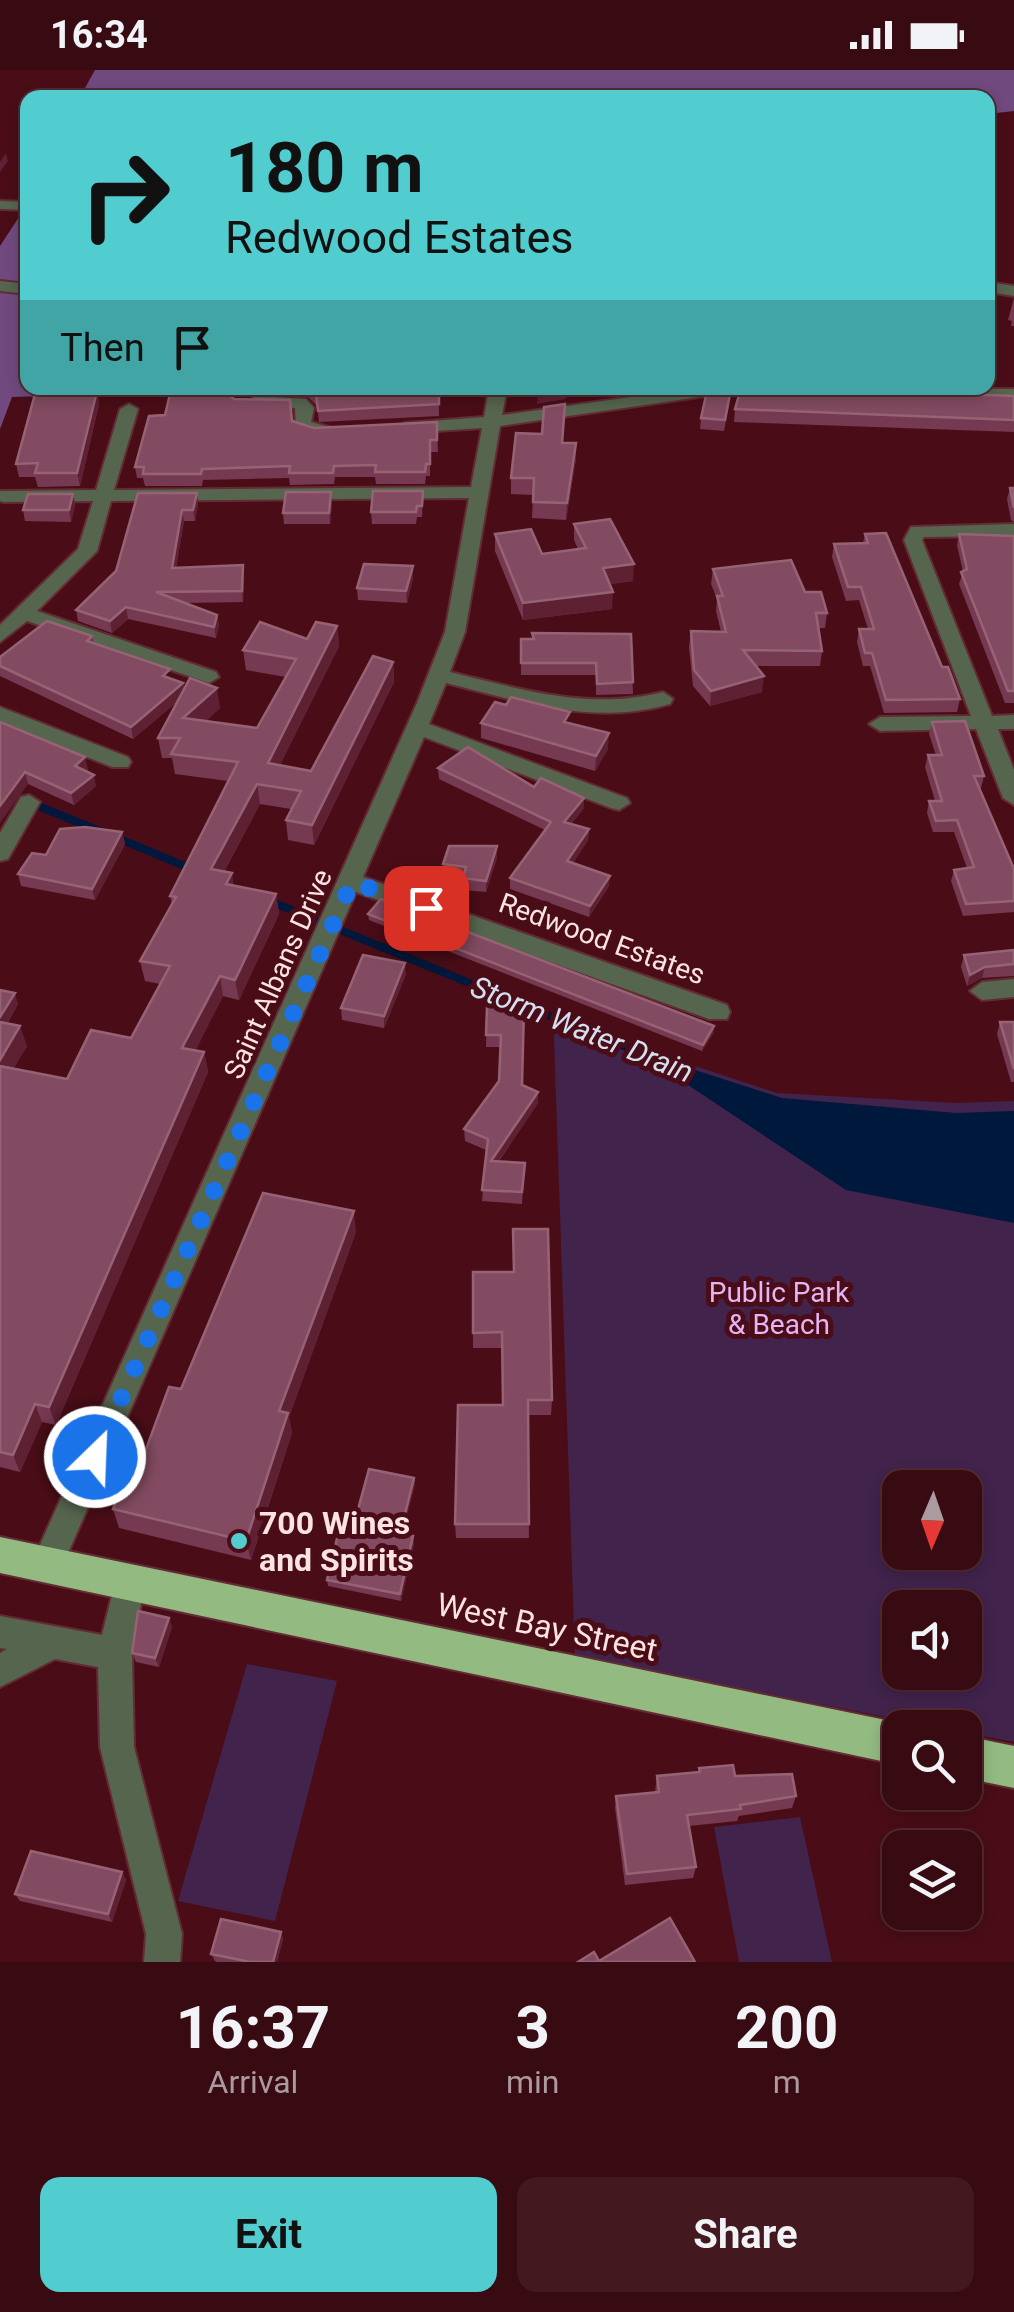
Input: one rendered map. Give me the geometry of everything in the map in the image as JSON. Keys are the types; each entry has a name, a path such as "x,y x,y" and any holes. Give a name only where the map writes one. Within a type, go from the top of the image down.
{"highway":[{"name":"West Bay Street","path":"0,1556 882,1740"},
{"path":"982,1760 1014,1767"}],"street":[{"name":"Saint Albans Drive","path":"46,1565 352,882 455,632 496,395"},
{"path":"389,429 490,422 678,395"},
{"path":"235,402 300,403 304,408 302,426 306,430 352,430"},
{"path":"0,636 87,552 129,409"},
{"path":"4,496 478,492"},
{"path":"1014,530 918,531 913,540 1014,798"},
{"path":"24,613 209,678"},
{"path":"438,675 595,708 644,707 663,699"},
{"path":"0,714 120,762"},
{"path":"880,724 1014,722"},
{"path":"415,726 618,803"},
{"path":"0,853 29,802"},
{"name":"Redwood Estates","path":"352,882 718,1012"},
{"path":"982,991 1014,988"},
{"path":"128,1582 115,1654 117,1748 164,1934 162,1962"},
{"path":"0,1632 115,1654"},
{"path":"0,1671 53,1642"}],"green space":[{"name":"Public Park & Beach","path":"553,1009 671,1058 777,1093 955,1103 1014,1101 1014,1742 982,1736 982,1710 882,1710 882,1716 575,1657"},
{"path":"247,1664 337,1681 275,1921 178,1901"},
{"path":"800,1817 832,1962 739,1962 714,1827"}],"shaded area":[{"path":"95,70 1014,70 1014,111 995,113 995,90 84,90"},
{"path":"20,216 20,395 80,395 12,397 0,429 0,246"}],"water":[{"path":"689,1068 782,1098 956,1113 1014,1111 1014,1223 846,1190 682,1081"}],"building":[{"path":"35,395 96,395 77,473 35,473 38,463 16,464"},
{"path":"170,395 290,400 292,421 314,428 437,422 437,440 430,440 430,464 426,464 425,472 375,472 376,465 334,466 333,473 289,473 290,466 202,469 201,474 143,474 144,467 135,467 149,416 165,415"},
{"path":"316,395 439,395 439,404 318,411"},
{"path":"706,395 730,395 725,420 701,418"},
{"path":"739,395 1014,396 1014,420 735,409"},
{"path":"565,404 562,443 576,443 567,503 533,502 534,478 511,478 516,433 542,434 544,407"},
{"path":"373,491 423,491 422,506 417,506 416,512 371,512"},
{"path":"286,492 331,492 329,513 283,513"},
{"path":"138,493 197,493 193,510 182,510 172,568 243,565 242,591 156,592 217,615 214,627 126,607 110,621 76,610 116,571"},
{"path":"28,494 73,494 69,510 23,510"},
{"path":"610,519 634,564 603,568 613,592 523,603 495,534 531,529 542,554 586,548 574,524"},
{"path":"886,533 942,667 948,667 960,699 886,700 872,653 865,653 859,629 874,629 861,587 848,587 834,544 868,543 865,534"},
{"path":"959,534 1014,536 1014,691 1008,691 961,572 967,569"},
{"path":"791,560 805,592 821,592 827,613 816,613 822,651 743,650 764,676 711,691 694,670 691,631 726,632 717,596 723,596 713,569"},
{"path":"364,564 413,566 406,591 357,588"},
{"path":"47,621 92,636 87,641 170,669 163,676 183,683 131,727 0,666 0,657"},
{"path":"260,622 307,639 316,622 337,626 268,763 311,771 373,656 393,662 312,825 286,820 301,791 257,784 211,869 232,873 226,884 276,894 235,980 220,976 182,1048 204,1052 49,1407 35,1404 13,1455 0,1452 0,1066 67,1079 91,1030 131,1038 170,966 140,961 176,897 170,896 238,762 171,754 180,738 158,738 190,678 217,688 183,718 257,728 296,659 243,650"},
{"path":"532,633 631,634 633,682 597,684 596,663 521,663 521,639 534,639"},
{"path":"511,697 570,712 564,722 609,733 596,756 481,723 495,702 506,705"},
{"path":"965,721 984,776 974,776 1014,869 1014,901 966,904 954,870 974,867 957,820 936,821 929,801 942,801 928,755 942,755 932,722"},
{"path":"0,722 85,757 75,766 94,775 71,793 25,772 0,806"},
{"path":"468,747 534,787 541,778 584,798 564,822 589,829 567,861 610,876 590,906 510,878 551,822 438,768"},
{"path":"85,827 122,832 92,889 18,874 32,853 46,855 60,829"},
{"path":"449,846 497,846 486,881 463,878 466,867 443,864"},
{"path":"381,899 714,1026 703,1045 368,914"},
{"path":"1014,950 1014,964 985,967 970,975 964,955"},
{"path":"363,955 405,963 384,1016 341,1008"},
{"path":"0,990 15,993 0,1017"},
{"path":"487,1007 524,1008 522,1085 538,1092 491,1161 525,1163 522,1192 482,1190 488,1139 464,1129 499,1081 501,1035 486,1035"},
{"path":"0,1022 20,1026 0,1060"},
{"path":"1000,1022 1014,1022 1014,1069"},
{"path":"263,1193 354,1211 279,1411 288,1413 246,1541 113,1509 132,1457 142,1460 169,1387 181,1389"},
{"path":"513,1229 548,1229 552,1400 528,1400 529,1524 455,1524 458,1405 503,1405 502,1332 473,1333 473,1272 514,1272"},
{"path":"369,1469 414,1478 400,1534 413,1536 400,1594 327,1580 341,1522 354,1524"},
{"path":"138,1611 169,1618 155,1658 132,1653"},
{"path":"733,1765 735,1776 792,1774 796,1796 740,1805 741,1809 687,1815 696,1867 627,1874 616,1796 659,1792 657,1776"},
{"path":"31,1851 122,1872 108,1914 15,1894"},
{"path":"670,1918 695,1962 578,1962 594,1952 599,1961"},
{"path":"221,1919 281,1932 273,1962 211,1954"}],"waterway":[{"name":"Storm Water Drain","path":"31,803 102,832"},
{"name":"Storm Water Drain","path":"115,837 194,870"},
{"name":"Storm Water Drain","path":"272,902 694,1075"}],"place":[{"name":"700 Wines and Spirits","path":"239,1541"}],"route":[{"path":"95,1457 352,882 426,908"}]}
